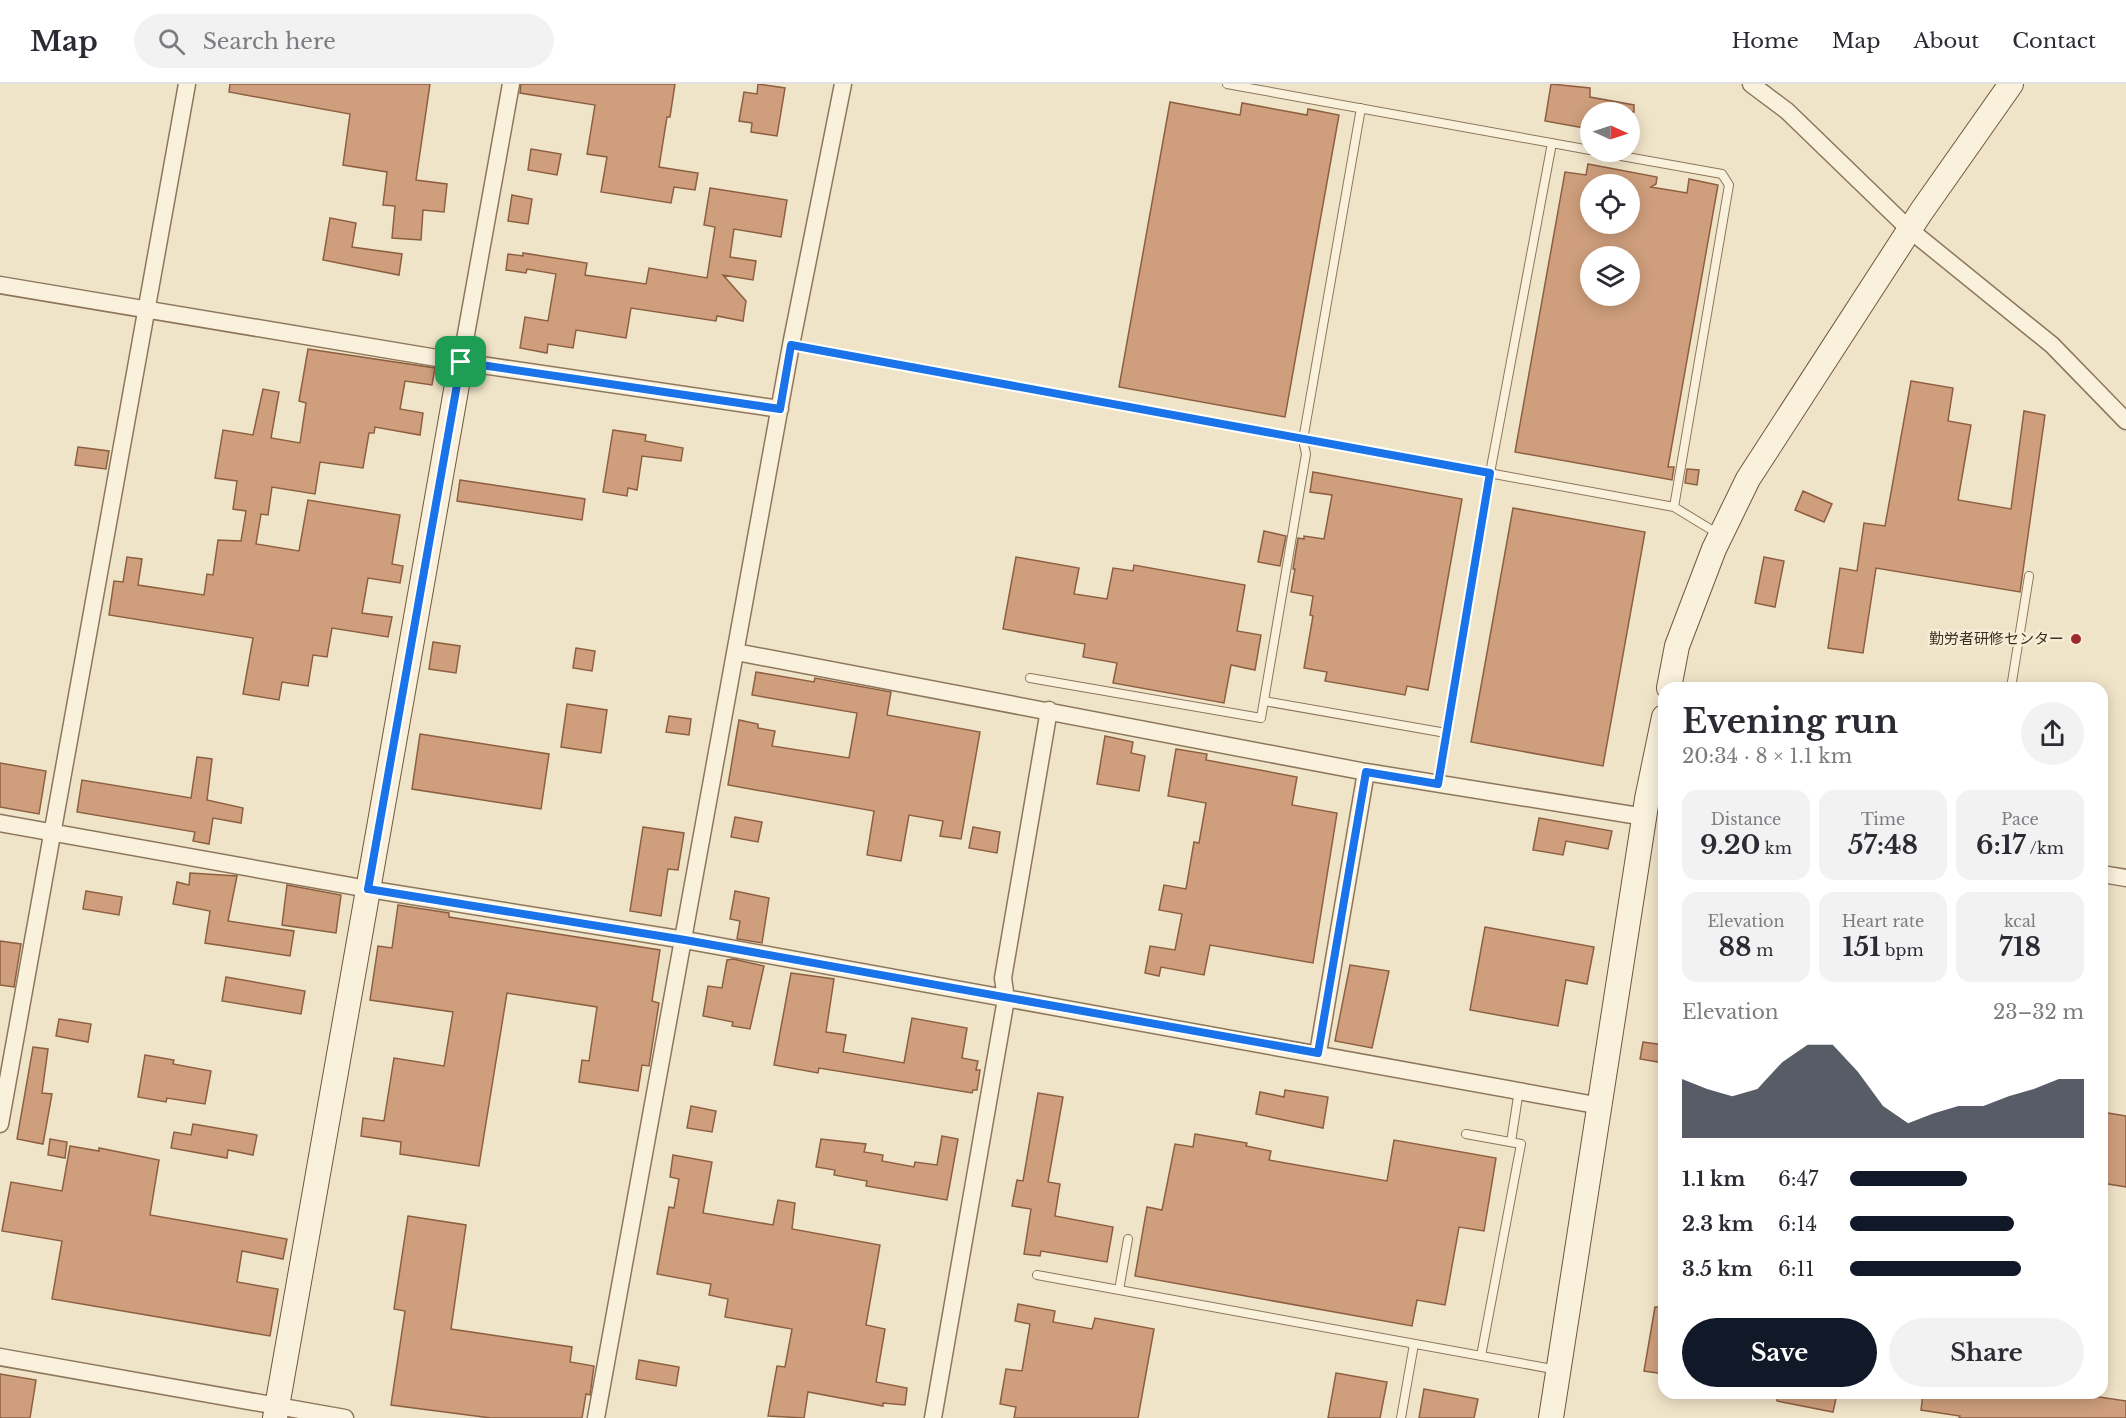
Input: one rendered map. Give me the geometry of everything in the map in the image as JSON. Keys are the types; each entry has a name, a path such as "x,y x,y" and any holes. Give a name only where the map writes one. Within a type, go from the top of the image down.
{"street":[{"path":"0,1124 187,84"},
{"path":"276,1412 511,84"},
{"path":"596,1418 685,940 791,345 843,84"},
{"path":"1751,84 1916,221 2052,345 2126,420"},
{"path":"1670,682 1677,646 1720,536 1748,479 1916,221 2011,84"},
{"path":"0,285 461,362 780,409"},
{"path":"736,652 1366,772 1438,784 1652,806"},
{"path":"933,1418 1006,999 1003,978 1049,710"},
{"path":"1551,1418 1658,762"},
{"path":"1318,1053 1366,772"},
{"path":"0,823 368,889 685,940 1601,1106"},
{"path":"2108,875 2126,878"},
{"path":"0,1357 276,1412 345,1418"}],"lane":[{"path":"1227,84 1580,148"},
{"path":"1030,678 1261,718 1306,454 1303,440 1361,108"},
{"path":"1438,784 1490,473 1552,143"},
{"path":"1640,159 1722,174 1729,185 1674,507"},
{"path":"791,345 1674,507 1720,536"},
{"path":"2012,682 2029,576"},
{"path":"1264,701 1446,733"},
{"path":"1510,1142 1519,1090"},
{"path":"1466,1134 1521,1144 1481,1356"},
{"path":"1119,1290 1128,1239"},
{"path":"1037,1275 1558,1370"},
{"path":"1401,1418 1414,1344"}],"building":[{"path":"230,84 430,84 416,180 447,184 444,212 423,210 421,240 392,238 395,206 383,205 387,172 343,165 350,114 229,92"},
{"path":"521,84 675,84 659,167 698,173 695,190 674,187 671,203 601,192 607,157 587,154 595,105 520,93"},
{"path":"758,84 785,88 777,136 751,132 752,123 739,121 744,92 757,94"},
{"path":"1551,84 1590,88 1590,97 1618,102 1580,102 1580,127 1545,121"},
{"path":"1170,102 1240,115 1242,103 1307,115 1308,109 1339,115 1285,417 1119,387"},
{"path":"531,149 561,154 557,175 528,170"},
{"path":"1588,164 1657,177 1656,184 1651,187 1687,193 1689,179 1718,185 1668,467 1674,467 1672,480 1515,452 1565,172 1580,174 1580,234 1640,234 1640,174 1586,174"},
{"path":"710,188 787,200 781,237 734,229 730,257 756,261 753,280 723,275 746,301 743,321 717,316 716,321 631,308 626,338 576,330 573,348 548,344 547,353 520,348 525,317 548,321 556,274 527,269 526,273 506,270 508,254 523,256 523,253 587,263 585,275 646,284 649,268 707,278 715,227 704,225"},
{"path":"512,195 532,199 528,224 508,221"},
{"path":"330,218 356,223 352,247 402,254 399,275 323,260"},
{"path":"308,349 435,368 432,385 405,381 400,409 423,413 420,435 375,427 374,433 369,433 363,468 320,462 315,494 272,487 268,515 261,514 256,544 299,551 308,500 400,515 392,564 403,566 400,583 368,578 362,613 392,617 388,637 332,628 327,657 313,655 308,686 282,682 279,700 243,694 253,638 109,615 114,581 123,582 127,557 142,559 138,585 204,595 207,574 213,575 218,540 241,541 246,511 233,509 237,481 215,478 223,430 253,435 263,389 279,392 271,438 300,443 306,403 299,401"},
{"path":"1911,381 1953,388 1948,421 1971,425 1958,500 2011,509 2024,411 2045,415 2020,592 1876,568 1863,653 1828,648 1840,568 1857,571 1864,523 1885,526"},
{"path":"613,430 646,435 645,441 683,448 681,461 642,456 637,490 628,488 627,496 603,492"},
{"path":"78,447 109,451 106,469 75,465"},
{"path":"1687,469 1699,470 1697,485 1685,483"},
{"path":"1313,472 1462,499 1428,690 1407,686 1405,695 1325,681 1327,672 1304,668 1313,616 1310,615 1313,596 1291,592 1298,538 1304,539 1304,536 1324,539 1332,495 1310,492"},
{"path":"460,480 585,499 582,520 457,501"},
{"path":"1803,491 1832,504 1824,522 1795,510"},
{"path":"1513,508 1645,532 1603,766 1471,742"},
{"path":"1264,531 1286,536 1280,566 1258,562"},
{"path":"1016,557 1079,568 1074,594 1107,599 1113,568 1133,571 1134,565 1245,585 1237,631 1261,635 1255,670 1231,665 1224,703 1113,683 1117,663 1083,657 1085,644 1003,629"},
{"path":"1764,557 1784,561 1775,607 1755,603"},
{"path":"433,642 460,646 456,673 429,669"},
{"path":"576,648 595,651 592,671 573,668"},
{"path":"756,672 814,682 815,678 891,692 887,715 980,732 961,839 940,836 943,821 909,815 901,861 867,855 874,811 728,785 739,720 758,724 758,728 775,731 772,746 849,758 857,713 752,695"},
{"path":"567,704 607,710 601,753 561,747"},
{"path":"669,716 691,719 689,735 666,732"},
{"path":"420,734 549,754 541,809 412,789"},
{"path":"1105,736 1133,742 1131,753 1145,756 1139,791 1097,784"},
{"path":"1176,749 1207,754 1206,760 1297,777 1292,805 1337,813 1313,963 1210,945 1204,975 1161,967 1159,976 1145,973 1150,946 1175,950 1182,914 1159,910 1164,885 1186,889 1194,842 1199,843 1206,803 1168,796"},
{"path":"197,757 212,759 207,800 243,808 241,823 213,818 209,844 193,841 195,832 77,812 82,780 191,798"},
{"path":"0,763 46,771 39,814 0,807"},
{"path":"735,817 762,822 758,842 731,837"},
{"path":"1539,818 1612,831 1608,849 1566,841 1563,855 1533,850"},
{"path":"643,827 684,833 678,870 668,869 661,916 630,911"},
{"path":"973,827 1000,832 997,853 969,848"},
{"path":"190,873 237,876 228,921 294,931 290,956 205,943 210,911 173,904 177,882 189,885"},
{"path":"287,885 341,895 336,933 282,925"},
{"path":"86,891 122,897 119,915 83,909"},
{"path":"735,891 769,898 762,943 737,939 740,921 730,919"},
{"path":"398,905 449,913 449,917 660,950 652,1001 659,1003 649,1066 642,1065 638,1091 579,1082 582,1060 589,1061 597,1007 507,993 479,1166 400,1154 401,1142 361,1136 363,1118 384,1121 394,1058 444,1066 453,1012 370,1000 378,946 392,948"},
{"path":"1485,927 1594,947 1587,984 1566,980 1558,1026 1470,1010"},
{"path":"0,941 21,944 14,987 0,985"},
{"path":"733,959 764,966 750,1029 732,1026 733,1022 703,1016 708,986 722,988 727,960"},
{"path":"1350,965 1389,971 1372,1048 1335,1041"},
{"path":"791,973 834,979 826,1032 846,1035 843,1052 904,1063 912,1018 967,1028 962,1058 978,1061 976,1070 980,1070 977,1090 973,1090 972,1093 819,1068 818,1073 774,1065"},
{"path":"226,977 305,991 301,1014 222,1001"},
{"path":"59,1019 91,1024 88,1042 56,1036"},
{"path":"1643,1042 1658,1044 1658,1062 1640,1059"},
{"path":"33,1047 48,1049 42,1093 52,1094 43,1144 17,1139"},
{"path":"145,1055 174,1060 173,1064 211,1071 205,1104 167,1098 166,1102 138,1097"},
{"path":"1285,1090 1328,1097 1323,1128 1256,1114 1260,1092 1284,1097"},
{"path":"1038,1093 1063,1097 1048,1182 1060,1184 1055,1216 1113,1227 1107,1262 1041,1251 1040,1256 1024,1254 1031,1209 1012,1206 1017,1180 1023,1181"},
{"path":"691,1106 716,1111 712,1132 687,1128"},
{"path":"2108,1113 2126,1116 2126,1187 2108,1184"},
{"path":"193,1124 257,1135 253,1155 228,1150 227,1158 171,1148 174,1132 191,1135"},
{"path":"1195,1134 1247,1143 1246,1146 1271,1151 1269,1160 1387,1181 1394,1140 1496,1158 1484,1231 1459,1227 1445,1305 1417,1300 1412,1326 1135,1276 1147,1207 1162,1210 1175,1144 1193,1147"},
{"path":"942,1136 958,1139 947,1200 866,1186 867,1181 834,1175 835,1170 816,1167 821,1139 866,1144 864,1152 883,1155 882,1161 914,1167 915,1162 937,1165"},
{"path":"50,1139 67,1142 65,1158 48,1155"},
{"path":"70,1146 99,1151 99,1148 159,1160 150,1215 287,1239 283,1259 242,1251 237,1282 278,1289 270,1336 52,1299 62,1241 2,1231 11,1182 62,1191"},
{"path":"673,1155 712,1162 703,1213 773,1225 778,1200 795,1203 792,1229 880,1245 866,1325 885,1329 876,1382 907,1388 905,1405 883,1403 883,1406 808,1392 804,1418 768,1416 777,1366 785,1367 792,1329 725,1317 728,1299 709,1295 711,1284 657,1274 669,1207 674,1208 679,1179 670,1177"},
{"path":"408,1216 466,1225 451,1329 572,1347 570,1362 594,1366 590,1395 586,1394 582,1418 491,1418 391,1405 405,1311 394,1309"},
{"path":"1018,1304 1055,1311 1053,1322 1092,1329 1095,1318 1154,1329 1138,1418 1014,1418 1016,1407 1000,1404 1006,1369 1022,1371 1030,1324 1015,1321"},
{"path":"1655,1307 1658,1307 1658,1373 1644,1371"},
{"path":"639,1360 679,1367 676,1386 636,1379"},
{"path":"1336,1373 1387,1382 1380,1418 1328,1418"},
{"path":"0,1374 36,1380 30,1418 0,1418"},
{"path":"1424,1389 1478,1399 1474,1418 1419,1418"},
{"path":"2108,1398 2126,1401 2126,1418 1959,1418 1960,1416 1921,1410 1922,1399"},
{"path":"1777,1399 1836,1399 1833,1412 1777,1401"}],"place":[{"name":"勤労者研修センター","path":"2076,639"}],"route":[{"path":"791,345 1490,473 1438,784 1366,772 1318,1053 685,940 368,889 461,362 780,409 791,345"}]}
